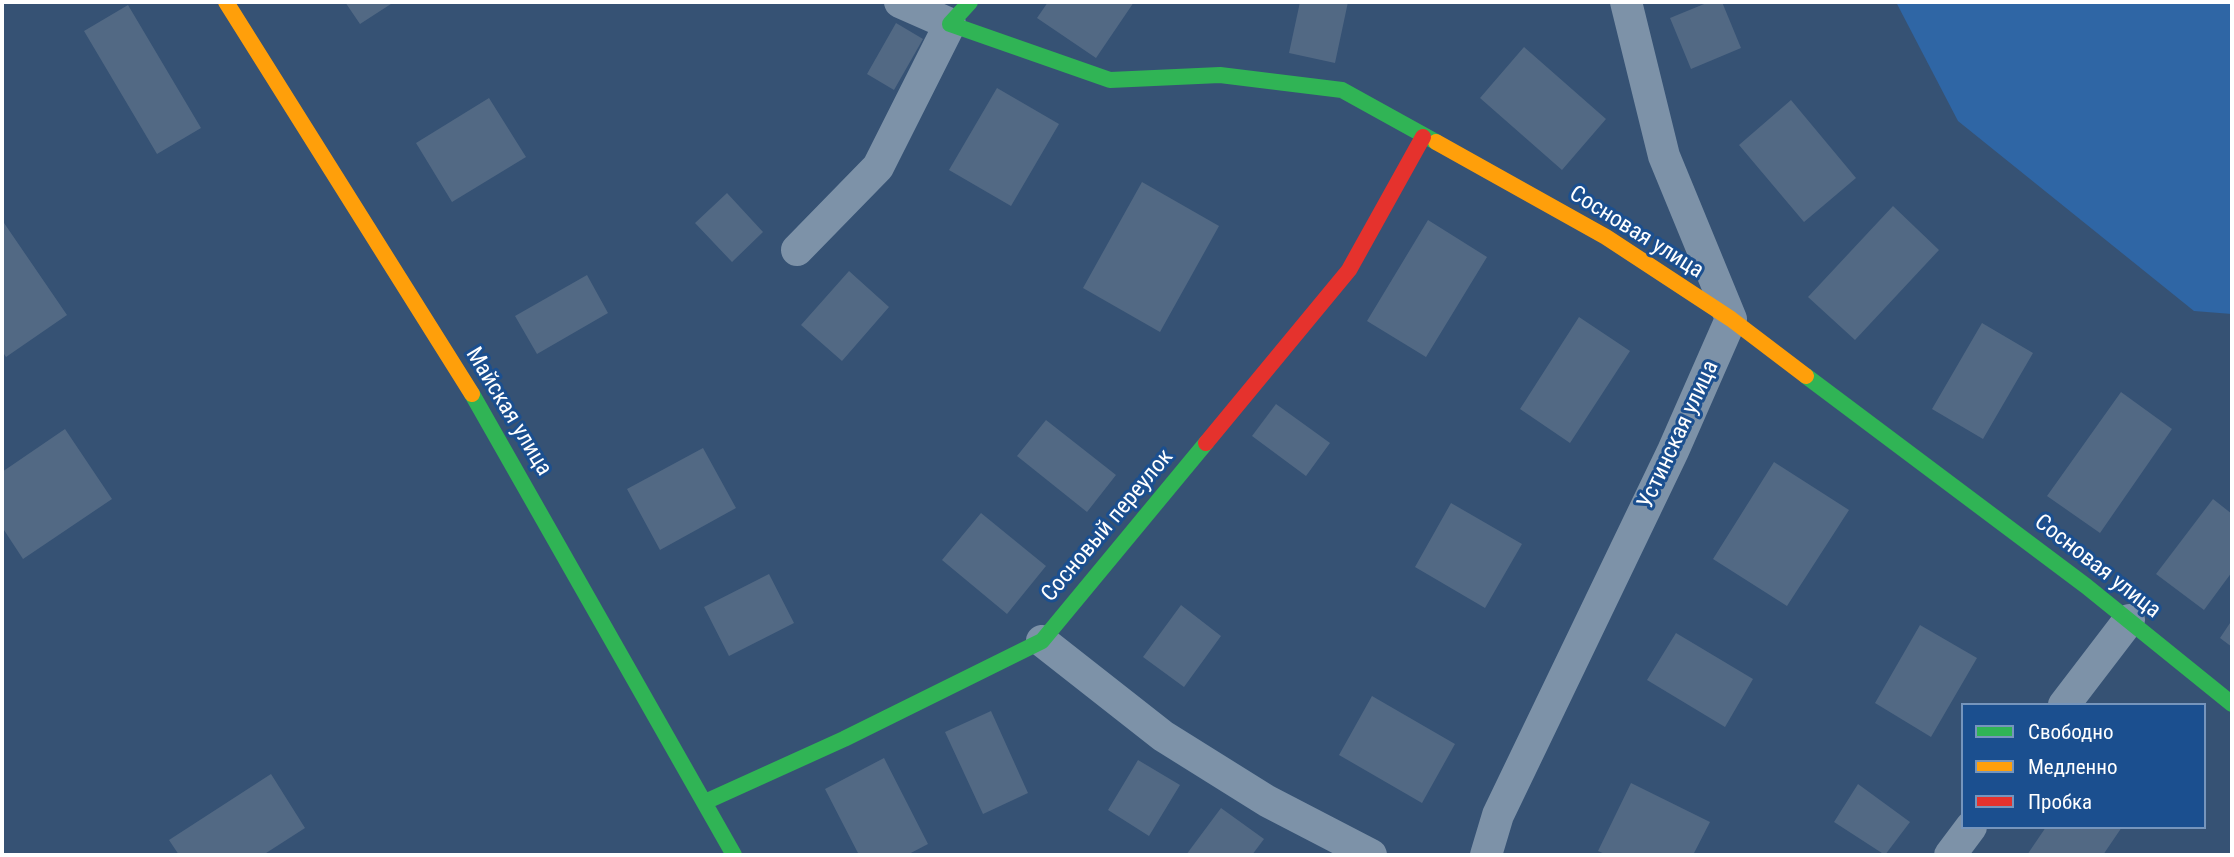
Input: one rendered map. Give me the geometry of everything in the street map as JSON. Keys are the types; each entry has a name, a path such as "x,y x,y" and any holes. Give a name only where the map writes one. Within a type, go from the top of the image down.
{"street":[{"name":"Майская улица","path":"226,2 497,434 734,855"},
{"path":"797,250 878,167 960,13 900,2"},
{"path":"1626,2 1664,156 1731,319"},
{"name":"Сосновая улица","path":"960,13 1110,80 1220,75 1342,90 1606,237 1731,319 2129,620 2232,704"},
{"name":"Сосновый переулок","path":"705,802 844,739 1042,641 1349,270 1423,137"},
{"name":"Устинская улица","path":"1486,855 1498,815 1673,451 1731,319"},
{"path":"2066,703 2129,620"},
{"path":"1042,641 1163,736 1267,801 1371,855"},
{"path":"1950,855 1970,829"}],"shaded area":[{"path":"1896,2 2232,2 2232,314 2194,311 1958,121"}],"building":[{"path":"345,2 394,2 360,24"},
{"path":"1048,2 1134,2 1096,58 1037,18"},
{"path":"1300,2 1348,2 1335,63 1289,53"},
{"path":"1709,2 1722,2 1741,48 1691,69 1670,18"},
{"path":"128,5 201,128 157,154 84,31"},
{"path":"896,23 923,39 894,90 867,74"},
{"path":"1524,47 1606,119 1562,170 1480,98"},
{"path":"997,88 1059,124 1011,206 949,170"},
{"path":"489,98 526,157 452,202 416,143"},
{"path":"1791,100 1856,178 1804,222 1739,145"},
{"path":"1142,182 1219,226 1160,332 1083,288"},
{"path":"727,193 763,232 732,262 695,223"},
{"path":"1893,206 1939,250 1855,340 1808,297"},
{"path":"2,220 67,315 6,357 2,351"},
{"path":"1428,220 1487,257 1426,357 1367,321"},
{"path":"849,271 889,307 842,361 801,325"},
{"path":"587,275 608,313 537,354 515,316"},
{"path":"1579,317 1630,351 1570,443 1520,409"},
{"path":"1982,323 2033,353 1983,439 1932,409"},
{"path":"2121,392 2172,429 2100,533 2047,496"},
{"path":"1276,404 1330,443 1306,476 1252,436"},
{"path":"1046,420 1116,475 1087,512 1017,456"},
{"path":"65,429 112,499 23,559 2,527 2,472"},
{"path":"703,448 736,508 660,550 627,489"},
{"path":"1774,462 1849,510 1787,606 1713,559"},
{"path":"2213,499 2232,514 2232,572 2204,610 2156,574"},
{"path":"1451,503 1522,544 1485,608 1415,567"},
{"path":"981,513 1046,566 1007,614 942,560"},
{"path":"769,574 794,623 729,656 704,607"},
{"path":"1181,605 1221,636 1184,687 1143,657"},
{"path":"2232,620 2232,647 2220,638"},
{"path":"1920,625 1977,658 1931,737 1875,703"},
{"path":"1676,633 1753,679 1725,727 1647,680"},
{"path":"1372,696 1455,744 1422,803 1339,755"},
{"path":"991,711 1028,793 983,814 945,732"},
{"path":"884,758 928,844 907,855 859,855 825,789"},
{"path":"1138,760 1180,785 1149,836 1108,810"},
{"path":"271,774 305,828 263,855 179,855 169,840"},
{"path":"1631,783 1710,822 1693,855 1607,855 1598,851"},
{"path":"1858,784 1910,822 1885,855 1834,822"},
{"path":"1221,808 1264,839 1252,855 1186,855"},
{"path":"2045,829 2121,829 2103,855 2027,855"}],"traffic: fast":[{"path":"970,2 950,24 1110,80 1220,75 1342,90 1436,142"},
{"path":"1806,376 2086,586 2232,704"},
{"path":"472,394 734,855"},
{"path":"705,802 844,739 1042,641 1206,443"}],"traffic: slow":[{"path":"226,2 472,394"},
{"path":"1436,142 1606,237 1731,319 1806,376"}],"traffic: jam":[{"path":"1206,443 1349,270 1423,137"}]}
